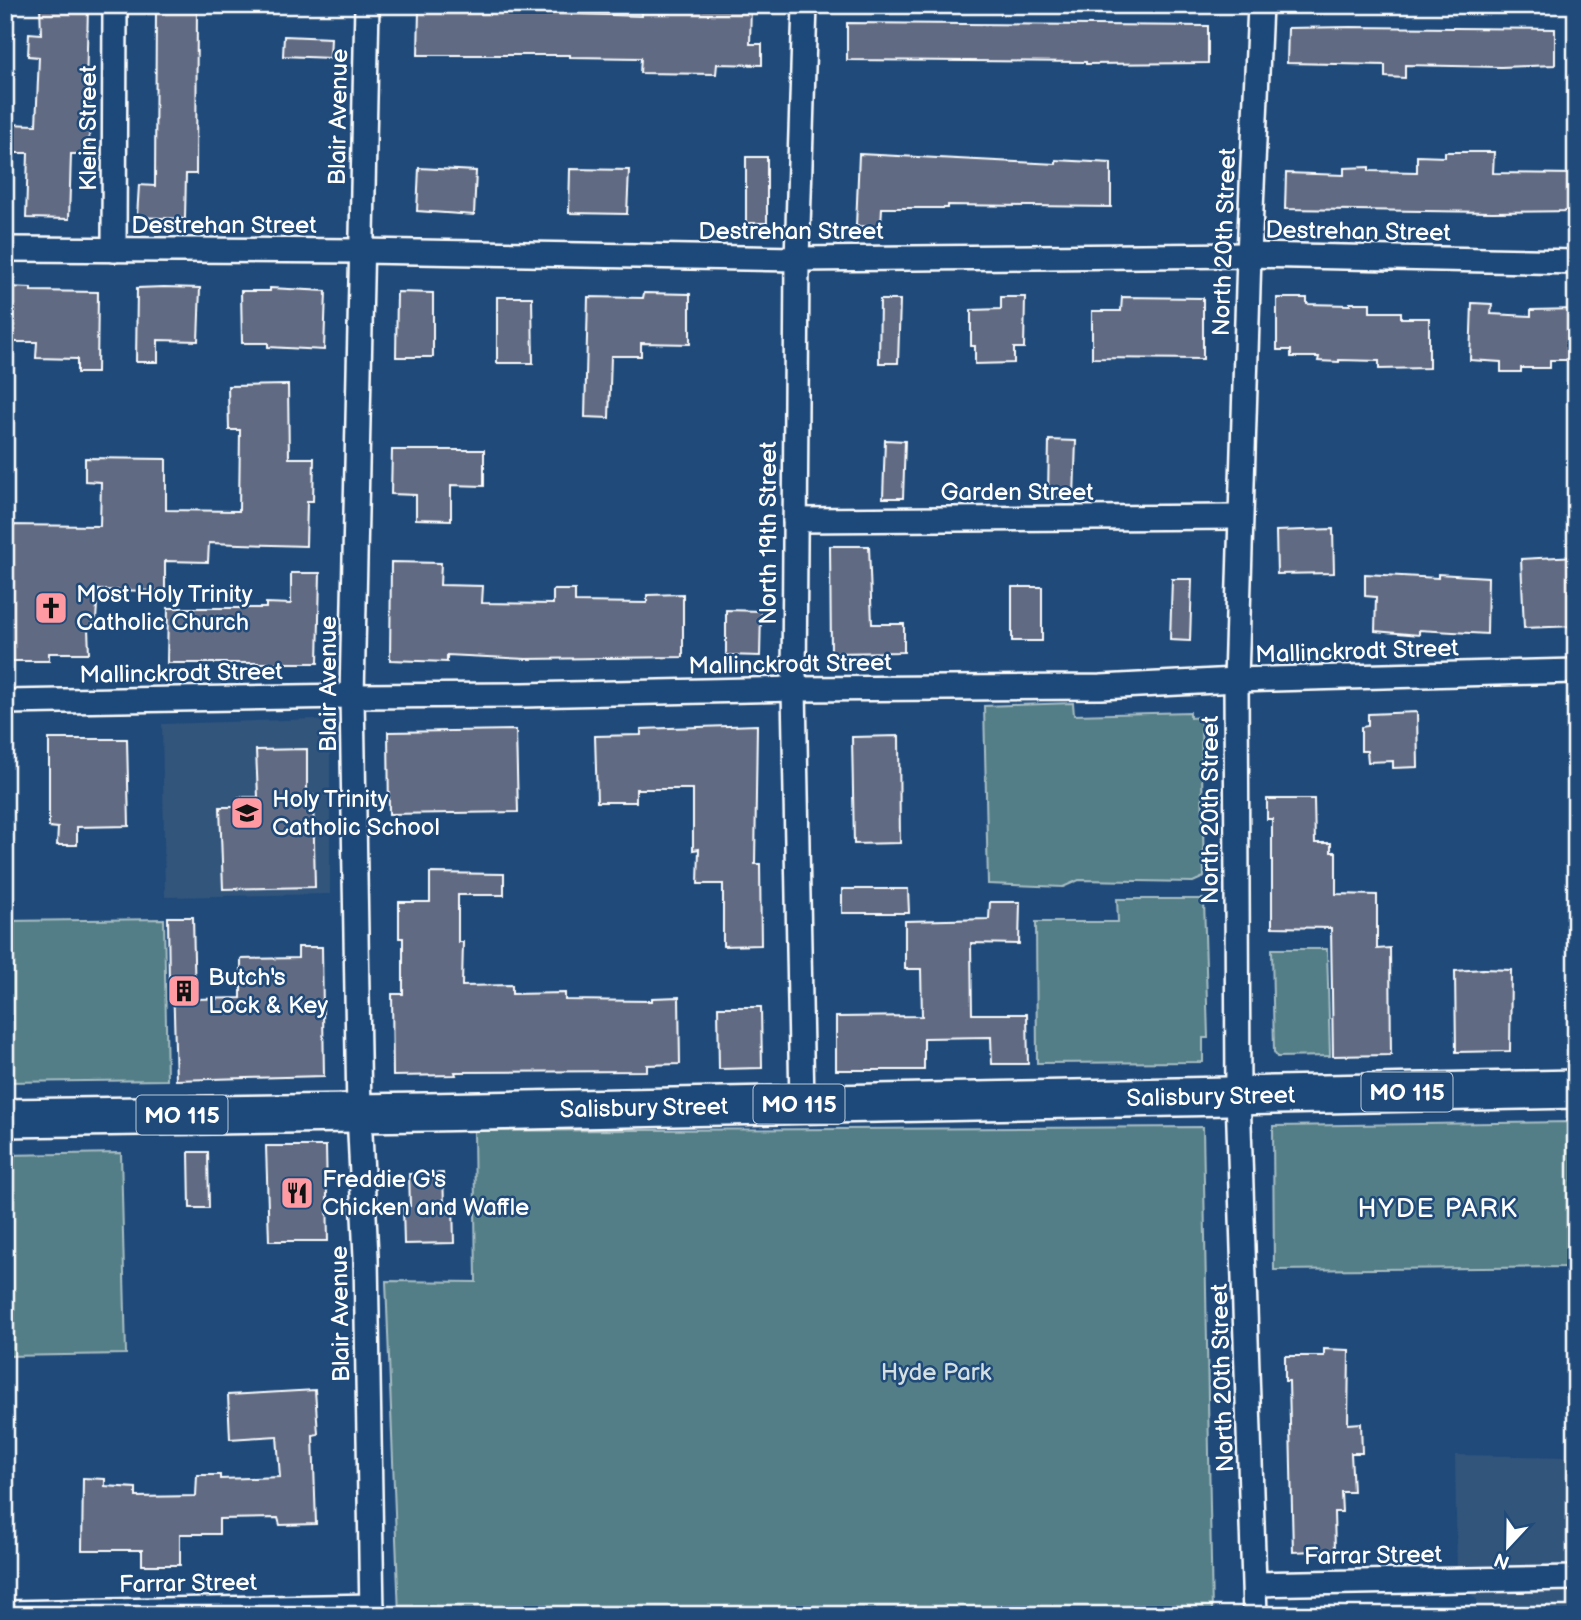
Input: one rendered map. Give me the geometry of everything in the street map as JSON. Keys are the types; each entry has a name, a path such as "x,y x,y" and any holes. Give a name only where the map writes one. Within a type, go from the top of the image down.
{"main road":[{"name":"Salisbury Street","path":"5,1118 1576,1089"}],"street":[{"name":"Klein Street","path":"114,250 115,5"},
{"name":"Blair Avenue","path":"367,5 352,696 359,1113 366,1257 372,1610"},
{"name":"North 19th Street","path":"802,1104 794,689 797,259 804,5"},
{"name":"North 20th Street","path":"1255,1615 1238,1095 1236,680 1260,5"},
{"name":"Destrehan Street","path":"5,249 362,251 797,259 1249,256 1576,262"},
{"name":"Garden Street","path":"795,520 1240,517"},
{"name":"Mallinckrodt Street","path":"5,702 794,689 1101,687 1236,680 1576,671"},
{"name":"Farrar Street","path":"1255,1584 1576,1578"},
{"name":"Farrar Street","path":"5,1613 372,1610"}],"shaded area":[{"name":"Holy Trinity Catholic School","path":"314,719 326,724 330,731 330,894 165,897 162,724"},
{"path":"1455,1455 1576,1457 1576,1615 1477,1615 1477,1600 1457,1580"}],"green space":[{"path":"1073,703 1074,715 1190,712 1190,718 1201,717 1204,877 1193,882 1079,880 1063,887 988,884 984,706"},
{"path":"1117,899 1204,899 1208,1038 1203,1038 1203,1062 1037,1063 1036,922 1118,922"},
{"path":"164,919 167,1080 5,1082 5,921"},
{"path":"1272,949 1327,949 1330,1056 1277,1057 1274,1052"},
{"path":"1572,1122 1572,1267 1274,1270 1273,1126"},
{"name":"Hyde Park","path":"1203,1127 1212,1615 399,1615 386,1281 476,1282 474,1131"},
{"path":"121,1153 126,1354 5,1356 5,1155"}],"building":[{"path":"40,5 88,7 86,90 90,90 89,154 71,154 69,219 26,218 28,153 5,153 5,124 36,125 39,57 28,56 29,33 41,34"},
{"path":"731,5 751,5 750,44 762,44 762,65 717,64 716,74 640,73 641,58 418,55 419,10 549,10 549,13 642,16 642,12 670,12 671,9 731,10"},
{"path":"156,7 197,7 196,174 186,174 185,219 137,217 139,185 155,186"},
{"path":"847,23 1208,26 1208,63 847,60"},
{"path":"1288,28 1555,29 1555,65 1405,65 1405,78 1385,77 1385,65 1287,63"},
{"path":"284,36 331,38 330,58 283,56"},
{"path":"1445,152 1494,152 1493,173 1576,174 1576,211 1285,209 1286,173 1344,175 1344,168 1369,167 1369,171 1417,172 1417,156 1445,157"},
{"path":"859,154 1056,164 1056,160 1111,163 1111,207 948,205 948,208 882,208 881,227 856,226"},
{"path":"746,157 767,157 767,223 746,223"},
{"path":"419,168 476,171 474,215 417,211"},
{"path":"570,169 629,170 627,214 569,213"},
{"path":"7,287 31,288 31,291 98,292 97,373 77,373 77,359 36,358 37,342 7,342"},
{"path":"137,288 200,288 198,341 158,340 158,362 136,362"},
{"path":"270,288 326,291 324,350 268,347 268,343 242,343 241,291 270,291"},
{"path":"397,292 433,293 433,357 396,357"},
{"path":"644,293 690,294 690,344 641,343 641,356 611,356 609,418 585,417 588,297 643,298"},
{"path":"497,297 532,297 533,363 497,363"},
{"path":"1001,297 1025,297 1024,348 1014,348 1014,363 975,364 975,346 971,346 971,310 1001,309"},
{"path":"1122,297 1203,298 1203,359 1092,358 1092,311 1121,311"},
{"path":"1277,298 1307,298 1307,304 1370,303 1370,312 1401,312 1401,318 1429,318 1429,368 1379,369 1379,361 1339,362 1318,361 1319,357 1291,357 1291,350 1277,350"},
{"path":"880,300 900,300 898,363 879,363"},
{"path":"1472,303 1492,304 1491,314 1531,316 1531,310 1576,309 1576,360 1550,360 1550,368 1521,368 1521,372 1501,372 1501,362 1470,360"},
{"path":"288,385 289,458 314,458 313,501 307,501 306,546 209,543 208,562 165,561 165,591 98,590 96,620 88,628 89,653 49,653 49,661 5,661 5,525 100,526 101,482 85,481 85,458 166,459 166,510 239,511 240,430 229,430 228,386"},
{"path":"885,440 905,441 903,498 883,498"},
{"path":"1049,440 1076,441 1074,497 1048,496"},
{"path":"392,450 484,450 484,486 451,485 451,520 416,519 416,495 391,494"},
{"path":"1333,529 1334,573 1277,574 1276,531"},
{"path":"830,546 869,546 872,624 904,624 904,652 831,653"},
{"path":"1576,556 1576,626 1524,628 1521,559"},
{"path":"391,562 441,563 440,585 483,586 482,603 553,604 553,590 575,590 575,602 647,603 647,595 683,594 683,657 526,659 447,655 447,662 390,660"},
{"path":"291,573 320,573 318,663 167,663 168,608 266,608 266,603 291,604"},
{"path":"1365,574 1438,578 1438,574 1488,577 1487,634 1419,630 1419,635 1375,631 1376,597 1365,596"},
{"path":"1172,579 1192,579 1190,641 1170,640"},
{"path":"1012,587 1042,587 1042,641 1012,641"},
{"path":"726,610 761,611 760,656 726,655"},
{"path":"1417,712 1418,767 1393,768 1393,761 1368,762 1367,751 1361,751 1361,727 1368,726 1368,714"},
{"path":"757,725 755,864 760,864 761,945 723,946 723,884 698,884 699,849 693,850 693,789 636,789 636,802 597,802 595,736 641,735 641,729"},
{"path":"516,730 518,812 389,814 388,732"},
{"path":"899,736 900,843 854,844 852,737"},
{"path":"49,739 127,739 129,826 77,827 77,845 57,845 58,828 49,827"},
{"name":"Holy Trinity Catholic School","path":"307,749 307,795 313,795 315,887 223,889 220,807 239,807 239,797 258,797 256,750"},
{"path":"1267,799 1314,799 1315,843 1331,843 1331,852 1336,852 1336,894 1377,895 1377,949 1390,948 1391,1055 1333,1056 1331,928 1272,927 1272,819 1267,819"},
{"path":"430,873 504,874 504,895 458,895 458,942 463,942 462,986 512,985 512,994 565,993 565,1000 652,1001 652,998 679,997 680,1064 647,1065 647,1071 455,1072 456,1075 393,1076 392,994 403,994 403,938 399,938 399,902 430,902"},
{"path":"842,889 908,889 909,913 842,913"},
{"path":"990,902 1020,902 1019,944 971,943 972,1014 1027,1014 1028,1064 992,1064 991,1037 924,1038 924,1070 836,1070 836,1017 922,1016 921,969 905,969 905,921 989,919"},
{"path":"168,917 193,917 195,999 241,998 241,959 298,958 298,947 322,947 324,1076 176,1080 173,982 169,982"},
{"path":"1511,970 1510,1051 1456,1052 1455,971"},
{"path":"718,1007 761,1007 762,1068 719,1069"},
{"name":"Freddie G's Chicken and Waffle","path":"266,1146 326,1146 328,1241 269,1241"},
{"path":"189,1152 208,1152 209,1208 190,1208"},
{"path":"443,1173 444,1205 453,1205 454,1243 404,1244 403,1206 410,1206 409,1174"},
{"path":"1324,1349 1349,1350 1348,1424 1361,1423 1362,1453 1351,1453 1353,1492 1341,1492 1342,1512 1334,1512 1335,1550 1293,1552 1289,1381 1285,1381 1285,1356 1324,1356"},
{"path":"315,1390 318,1434 313,1435 316,1524 280,1525 278,1518 219,1519 219,1534 180,1534 180,1565 142,1565 142,1550 82,1550 83,1478 105,1479 105,1486 136,1488 136,1497 196,1496 197,1475 220,1475 220,1479 280,1477 277,1436 230,1439 228,1395"}],"place":[{"name":"Most Holy Trinity Catholic Church","path":"51,608"},
{"name":"Holy Trinity Catholic School","path":"247,813"},
{"name":"Butch's Lock & Key","path":"184,991"},
{"name":"Freddie G's Chicken and Waffle","path":"297,1193"}],"district":[{"name":"HYDE PARK","path":"1438,1208"}]}
